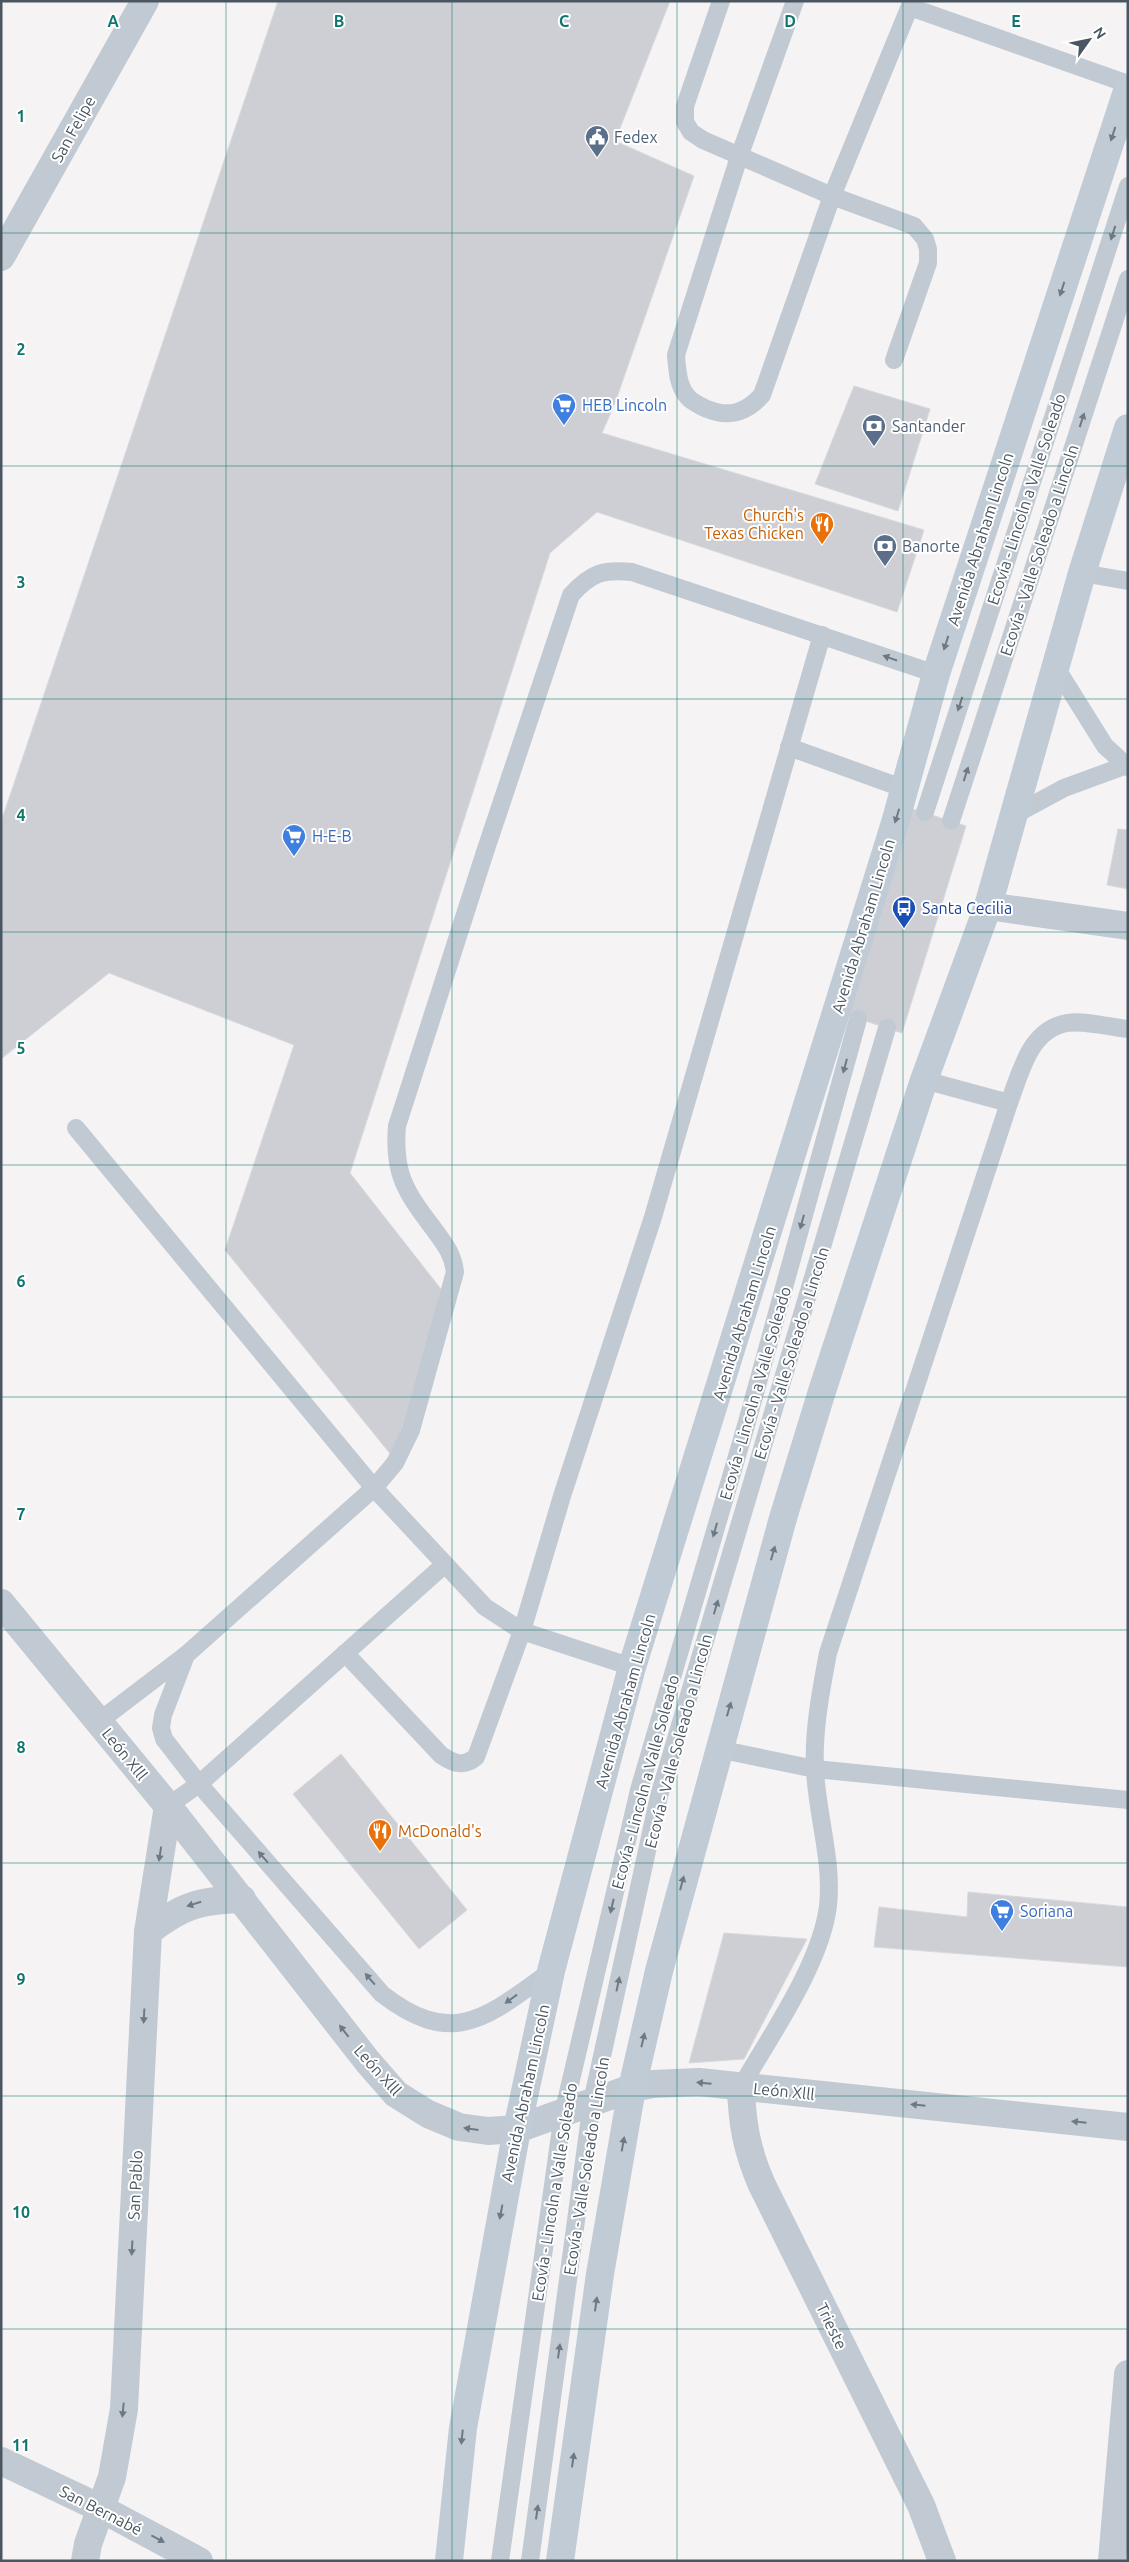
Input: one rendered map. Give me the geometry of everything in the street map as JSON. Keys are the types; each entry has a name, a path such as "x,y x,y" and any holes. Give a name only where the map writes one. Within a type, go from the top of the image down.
{"main road":[{"name":"Avenida Abraham Lincoln","path":"449,2561 462,2428 517,2129 551,1971 632,1667 905,789 936,674 1128,88"},
{"path":"560,2561 600,2274 632,2088 659,1970 718,1749 814,1416 924,1080 988,906 1082,573 1128,428"}],"street":[{"name":"San Felipe","path":"1,257 145,1"},
{"path":"988,906 1128,926"},
{"name":"León Xlll","path":"1,1603 168,1806 368,2062 396,2094 428,2114 459,2127 488,2131 517,2129 632,2088 673,2082 699,2082 1128,2127"},
{"name":"San Pablo","path":"85,2561 100,2508 112,2477 124,2409 148,1932 168,1806"},
{"path":"148,1932 170,1915 188,1906 209,1900 242,1899"},
{"name":"Trieste","path":"741,2087 742,2122 749,2154 755,2170 921,2505 942,2561"},
{"path":"1112,2561 1128,2374"},
{"name":"San Bernabé","path":"1,2461 100,2508 199,2561"}],"lane":[{"path":"721,1 685,106 685,122 691,132 703,140 739,157 832,196 914,226 925,239 928,249 928,262 894,360"},
{"path":"795,1 739,157 676,356 681,384 687,396 717,413 739,413 754,405 762,395 832,196 911,4 1128,84"},
{"name":"Ecovía - Lincoln a Valle Soleado","path":"924,812 1128,186"},
{"name":"Ecovía - Valle Soleado a Lincoln","path":"951,821 1128,279"},
{"path":"98,1722 186,1655 374,1488 394,1463 412,1430 455,1272 449,1250 406,1188 397,1164 397,1126 491,834 571,595 582,583 595,574 612,570 632,572 936,674"},
{"path":"1082,573 1128,581"},
{"path":"345,1653 441,1755 460,1764 469,1763 480,1749 522,1631 562,1496 656,1207 822,635"},
{"path":"1014,815 1064,788 1126,766 1100,738 1055,666"},
{"path":"790,747 905,789"},
{"name":"Ecovía - Lincoln a Valle Soleado","path":"500,2561 563,2114 639,1790 747,1422 858,1019"},
{"path":"741,2087 803,1979 820,1944 828,1906 827,1870 815,1768 820,1699 828,1652 1009,1103 1028,1054 1037,1038 1052,1028 1068,1023 1128,1029"},
{"name":"Ecovía - Valle Soleado a Lincoln","path":"530,2561 592,2102 660,1796 887,1028"},
{"path":"924,1080 1009,1103"},
{"path":"76,1128 374,1488 484,1607 522,1631 632,1667"},
{"path":"168,1806 199,1784 444,1565"},
{"path":"186,1655 163,1715 161,1728 164,1739 199,1784 382,1994 413,2015 445,2024 471,2022 498,2009 551,1971"},
{"path":"718,1749 815,1768 1128,1800"}],"building":[{"path":"278,1 670,1 615,141 694,176 615,403 602,433 924,530 897,612 597,512 550,553 350,1173 448,1298 392,1456 225,1250 294,1045 109,973 1,1059 1,822"},
{"name":"Santander","path":"854,386 930,409 898,511 815,484"},
{"name":"Santa Cecilia","path":"910,808 966,826 902,1033 847,1015"},
{"path":"1118,829 1128,830 1128,889 1107,885"},
{"name":"McDonald's","path":"341,1754 467,1910 419,1949 293,1794"},
{"name":"Soriana","path":"968,1892 1128,1907 1128,1967 874,1947 879,1907 967,1917"},
{"path":"724,1933 807,1939 744,2059 689,2063"}],"place":[{"name":"Fedex","path":"597,158"},
{"name":"HEB Lincoln","path":"564,426"},
{"name":"Santander","path":"874,447"},
{"name":"Church's Texas Chicken","path":"822,545"},
{"name":"Banorte","path":"885,567"},
{"name":"H-E-B","path":"294,857"},
{"name":"Santa Cecilia","path":"904,929"},
{"name":"McDonald's","path":"380,1852"},
{"name":"Soriana","path":"1002,1932"}]}
